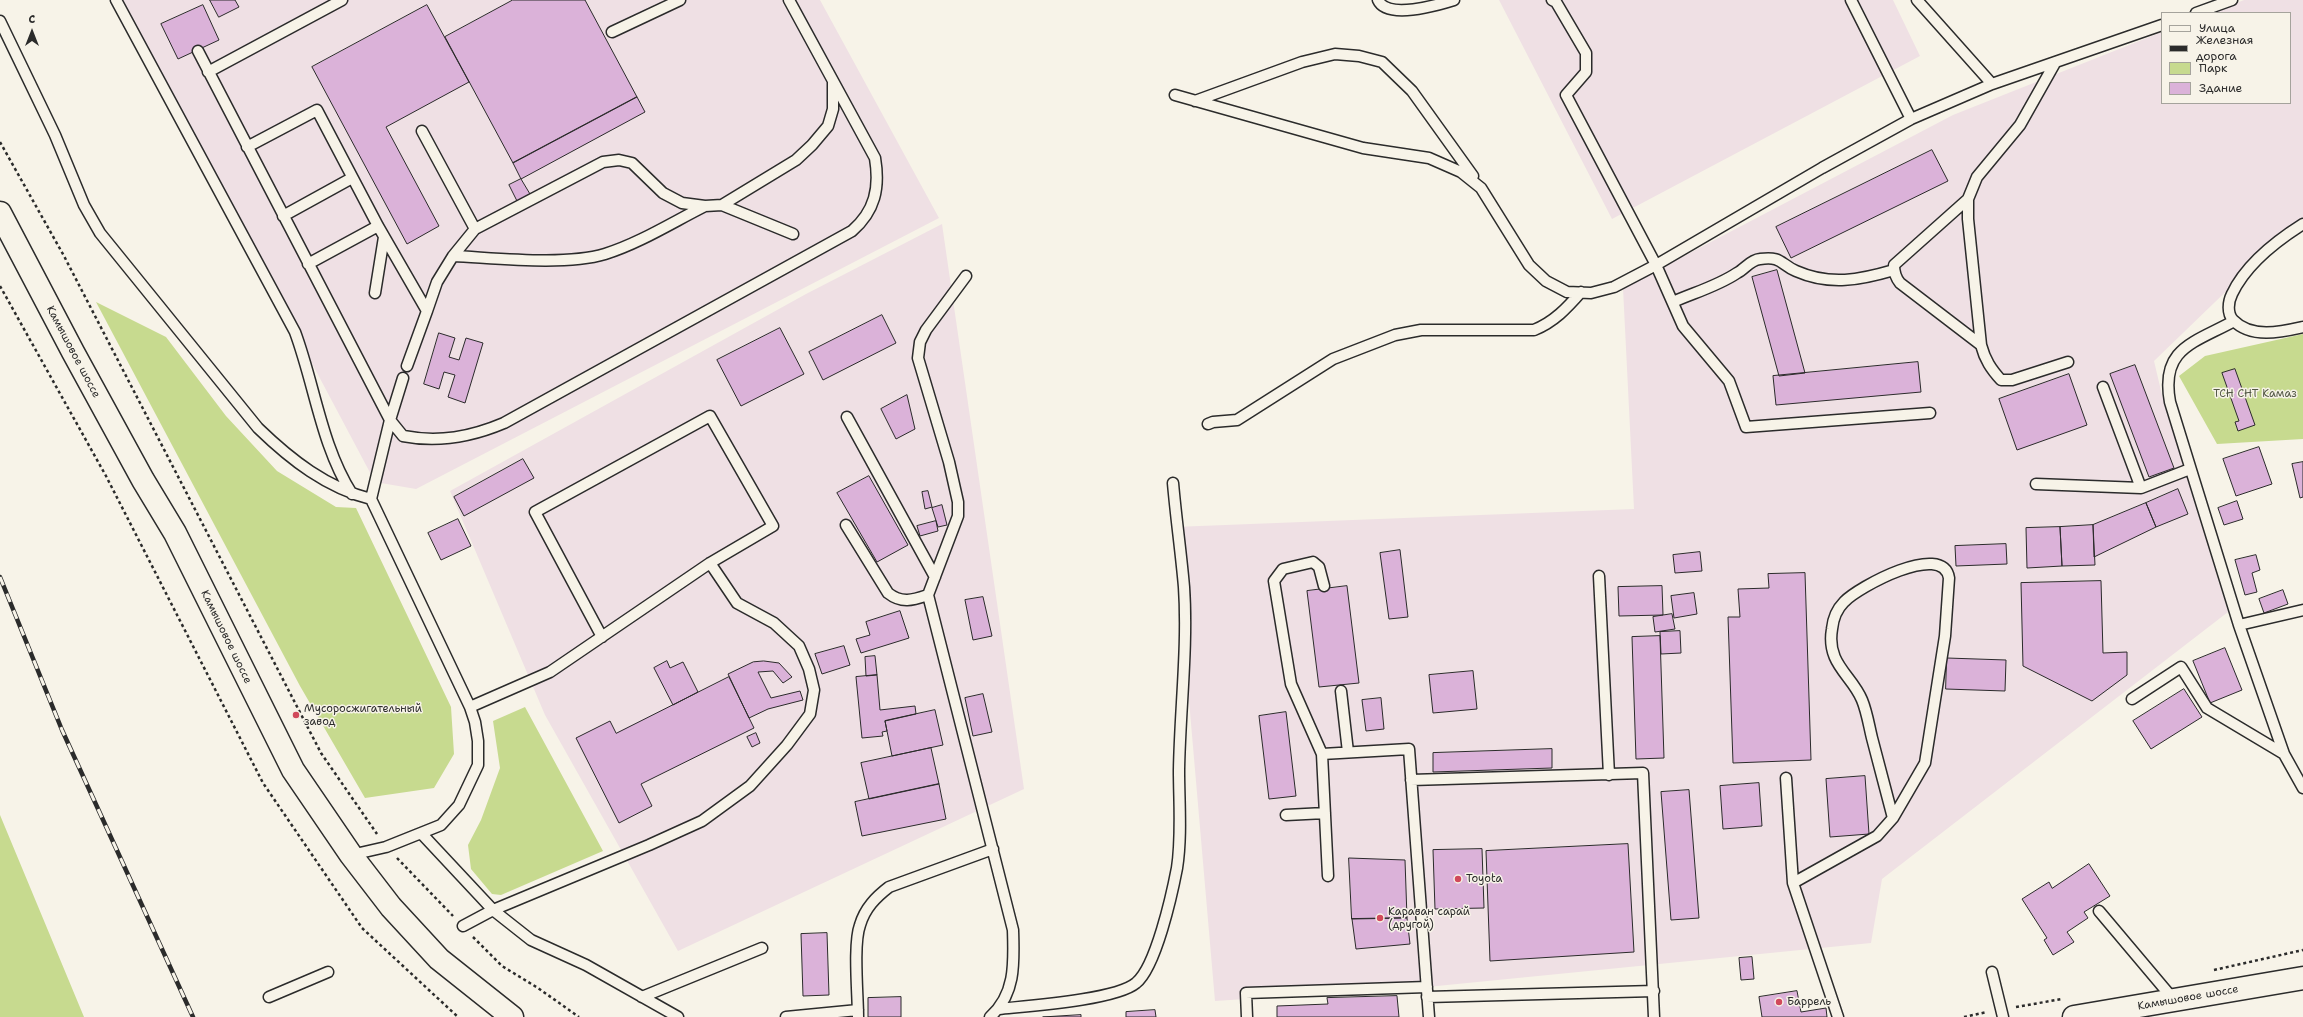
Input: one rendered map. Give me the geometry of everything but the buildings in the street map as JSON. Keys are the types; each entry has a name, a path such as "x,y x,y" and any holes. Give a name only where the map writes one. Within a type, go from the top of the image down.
{"main road":[{"name":"Камышовое шоссе","path":"0,213 73,352 175,533 293,770 351,855 391,907 439,958 512,1017"},
{"name":"Камышовое шоссе","path":"2074,1017 2303,978"}],"lane":[{"path":"116,0 295,332 306,362 322,424 335,463 352,494"},
{"path":"208,72 342,0"},
{"path":"612,32 680,0"},
{"path":"198,51 390,420 403,436 420,440 466,437 504,423 852,231 863,221 871,208 877,191 877,174 874,158 789,0"},
{"path":"1378,0 1380,3 1395,11 1432,7 1454,0"},
{"path":"1552,0 1556,2 1586,53 1586,72 1566,95 1656,265 1684,326 1729,381 1746,427 1930,413"},
{"path":"1851,0 1911,119"},
{"path":"1917,0 1992,84"},
{"path":"2199,12 2232,0"},
{"path":"0,21 55,135 84,205 100,233 258,428 288,455 326,482 352,494 371,499"},
{"path":"1195,101 1302,62 1335,54 1359,56 1382,62 1412,91 1481,188 1529,265 1546,281 1567,292 1592,293 1614,287 1656,265 1822,168 1911,119 1992,84 2161,25"},
{"path":"2055,63 2020,125 1977,177 1968,198 1968,219 1981,345 1985,358 2001,380 2012,380 2068,362"},
{"path":"722,205 796,160 812,145 828,126 832,109 833,80"},
{"path":"1175,95 1363,148 1429,158 1461,172 1481,188"},
{"path":"247,147 317,110 384,237 427,311"},
{"path":"422,131 476,229"},
{"path":"407,366 437,282 453,256 476,229 603,162 619,160 632,163 663,193 682,203 704,206 722,205 793,234"},
{"path":"283,216 352,178"},
{"path":"1968,198 1894,264 1894,270 1895,277 1900,283 1981,345"},
{"path":"453,256 535,260 583,258 605,254 704,206"},
{"path":"2303,224 2279,239 2243,276 2231,294 2229,303 2229,312 2234,321 2242,328 2259,332 2303,327"},
{"path":"308,264 378,226"},
{"path":"375,293 384,237"},
{"path":"1673,302 1737,274 1748,264 1758,259 1773,258 1785,262 1794,270 1813,277 1844,281 1894,270"},
{"path":"966,276 926,330 920,342 918,358 936,415 958,502 956,525 928,595 1013,930 1014,960 1011,984 1007,997 999,1009 990,1017"},
{"path":"1208,424 1213,422 1237,420 1333,359 1395,335 1421,330 1534,330 1548,324 1565,311 1581,292"},
{"path":"2234,321 2187,347 2175,357 2169,370 2167,386 2170,402 2190,469 2239,625 2284,754 2303,788"},
{"path":"351,855 386,847 441,825 459,805 472,780 478,764 478,741 475,722 470,706 371,499 390,420 403,378"},
{"path":"2103,387 2141,488"},
{"path":"470,706 550,672 602,637 710,563 773,526 710,416 535,512 602,637"},
{"path":"847,417 935,577"},
{"path":"2036,484 2141,488 2190,469"},
{"path":"999,1009 1064,1006 1122,990 1135,984 1144,976 1151,961 1164,921 1177,867 1180,817 1184,588 1172,483"},
{"path":"846,525 888,593 899,600 906,601 928,595"},
{"path":"1324,586 1319,567 1313,562 1282,569 1274,581 1291,684 1322,754 1328,876"},
{"path":"463,926 494,910 642,848 702,821 750,786 788,745 810,714 814,690 809,669 799,646 774,623 737,603 710,563"},
{"path":"1793,883 1877,836 1893,818 1925,763 1945,636 1949,578 1946,570 1939,565 1919,565 1878,578 1857,591 1844,602 1835,614 1831,631 1833,654 1843,673 1862,699 1893,818"},
{"path":"1599,576 1609,775"},
{"path":"2239,625 2303,610"},
{"path":"2132,699 2181,667 2206,708 2284,754"},
{"path":"1341,691 1348,752"},
{"path":"1322,754 1409,749 1429,1017"},
{"path":"1411,780 1643,774 1654,1017"},
{"path":"1786,778 1793,883 1838,1017"},
{"path":"1286,815 1325,813"},
{"path":"421,833 494,910 531,940 586,966 678,1017"},
{"path":"786,1017 858,1013 857,946 859,926 868,907 876,896 889,887 993,849"},
{"path":"2099,911 2174,1000"},
{"path":"642,997 762,948"},
{"path":"269,997 328,972"},
{"path":"1992,972 2003,1017"},
{"path":"1247,1017 1246,993 1427,987"},
{"path":"1427,997 1654,991"}],"path":[{"path":"0,142 64,256 321,753 386,847 502,966 538,988 579,1017"},
{"path":"0,286 106,476 263,783 362,928 458,1017"}],"shaded area":[{"path":"119,0 820,0 939,218 416,489 375,482"},
{"path":"1499,0 1893,0 1920,56 1612,219"},
{"path":"2244,0 2303,0 2303,217 2154,361 2162,395 2228,612 1882,879 1871,943 1427,987 1215,1001 1174,527 1634,509 1623,288 1953,115 2161,32 2161,104 2291,104 2291,12 2214,12"},
{"path":"942,224 1024,789 678,951 545,715 450,491 806,294"}],"green space":[{"path":"96,302 166,337 226,416 277,471 336,507 356,508 451,707 454,754 434,788 365,798 300,686"},
{"name":"ТСН СНТ Камаз","path":"2303,334 2303,439 2217,444 2179,376 2205,356"},
{"path":"525,707 603,851 501,895 492,894 471,869 468,845 481,820 500,768 493,721"},
{"path":"0,815 84,1017 0,1017"}],"railway":[{"path":"0,577 62,730 193,1017"}],"place":[{"name":"Мусоросжигательный завод","path":"296,715"},
{"name":"Toyota","path":"1458,879"},
{"name":"Караван сарай (другой)","path":"1380,918"},
{"name":"Баррель","path":"1779,1002"}]}
